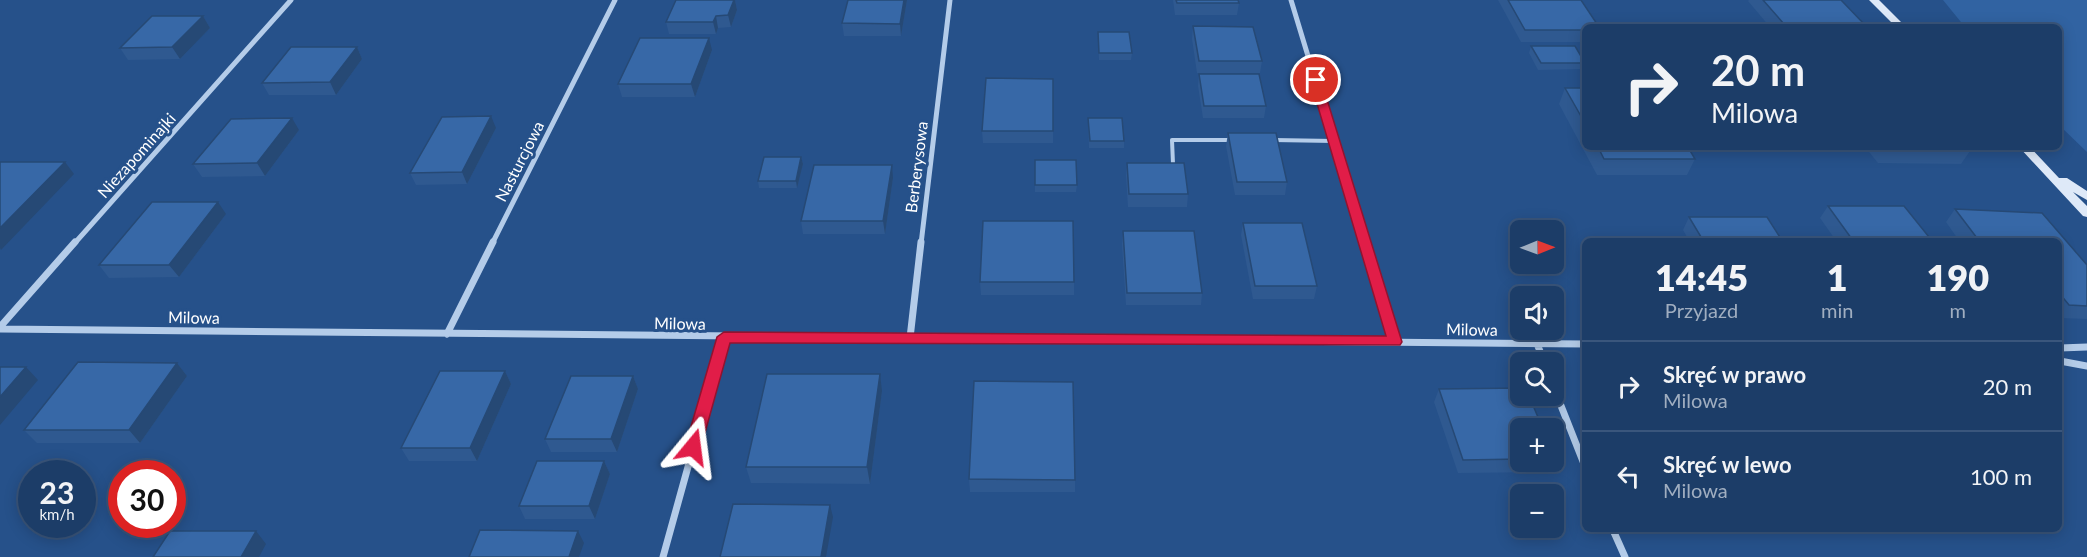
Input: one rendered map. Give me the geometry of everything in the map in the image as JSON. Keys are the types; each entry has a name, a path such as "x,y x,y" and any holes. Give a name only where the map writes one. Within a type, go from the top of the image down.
{"street":[{"name":"Niezapominajki","path":"0,328 291,0"},
{"name":"Nasturcjowa","path":"447,334 615,0"},
{"name":"Berberysowa","path":"910,338 950,0"},
{"path":"1291,0 1395,342"},
{"path":"1874,0 1898,24"},
{"path":"2027,150 2087,213"},
{"path":"2048,170 2087,196"},
{"name":"Milowa","path":"0,328 1582,344"},
{"path":"663,557 724,337"},
{"path":"1537,344 1540,352"},
{"path":"2062,348 2087,347"},
{"path":"2062,361 2087,366"},
{"path":"1561,406 1582,460"},
{"path":"1614,532 1625,557"}],"lane":[{"path":"1173,164 1172,140 1241,140"},
{"path":"1264,140 1334,141"}],"shaded area":[{"path":"1943,0 2087,0 2087,152 2062,128 2062,24 1963,24"}],"building":[{"path":"676,0 734,0 728,15 716,16 713,22 666,22"},
{"path":"848,0 904,0 900,24 842,23"},
{"path":"1176,0 1238,0 1239,3 1177,3"},
{"path":"1508,0 1581,0 1597,24 1582,24 1582,30 1525,30"},
{"path":"1763,0 1841,0 1864,24 1784,24"},
{"path":"152,16 203,16 172,47 120,48"},
{"path":"1193,26 1253,27 1262,61 1199,61"},
{"path":"1098,32 1129,32 1132,53 1099,53"},
{"path":"640,38 709,38 691,84 618,84"},
{"path":"1531,46 1575,46 1582,58 1582,63 1541,63"},
{"path":"291,47 357,47 330,82 262,83"},
{"path":"1199,74 1259,74 1266,106 1204,106"},
{"path":"986,78 1053,79 1053,131 982,131"},
{"path":"1565,88 1582,88 1582,118"},
{"path":"491,116 462,172 410,173 442,117"},
{"path":"292,118 257,163 193,164 231,119"},
{"path":"1088,118 1122,118 1124,141 1090,141"},
{"path":"1228,133 1276,133 1287,182 1237,182"},
{"path":"1600,150 1690,150 1695,159 1604,159"},
{"path":"1885,150 1970,151 1886,151"},
{"path":"764,157 801,157 796,181 758,181"},
{"path":"1035,160 1076,160 1077,185 1035,185"},
{"path":"0,162 65,162 0,228"},
{"path":"1127,163 1184,163 1188,194 1129,194"},
{"path":"814,165 892,165 883,221 801,221"},
{"path":"152,202 218,202 169,265 99,265"},
{"path":"1828,206 1904,206 1930,238 1851,238"},
{"path":"1955,209 2042,213 2087,265 2087,306 2069,305 2062,296 2062,238 1977,238"},
{"path":"1689,217 1767,217 1780,238 1702,238"},
{"path":"983,221 1073,221 1074,282 980,282"},
{"path":"1243,223 1302,223 1317,286 1255,286"},
{"path":"1123,231 1194,231 1202,293 1127,293"},
{"path":"78,362 177,363 129,430 24,430"},
{"path":"0,367 26,367 0,397"},
{"path":"440,371 505,371 470,448 401,448"},
{"path":"767,374 880,374 867,467 746,467"},
{"path":"571,376 633,376 611,439 545,439"},
{"path":"974,381 1073,382 1075,480 969,479"},
{"path":"1510,388 1510,406 1533,406 1538,418 1510,418 1510,459 1463,460 1439,389"},
{"path":"537,461 604,461 589,506 519,506"},
{"path":"733,504 830,505 821,557 720,557"},
{"path":"480,530 578,531 569,557 469,557"},
{"path":"186,531 256,531 241,557 153,557 165,538 186,538"}],"route":[{"path":"693,447 724,337 1395,342 1316,80"}]}
